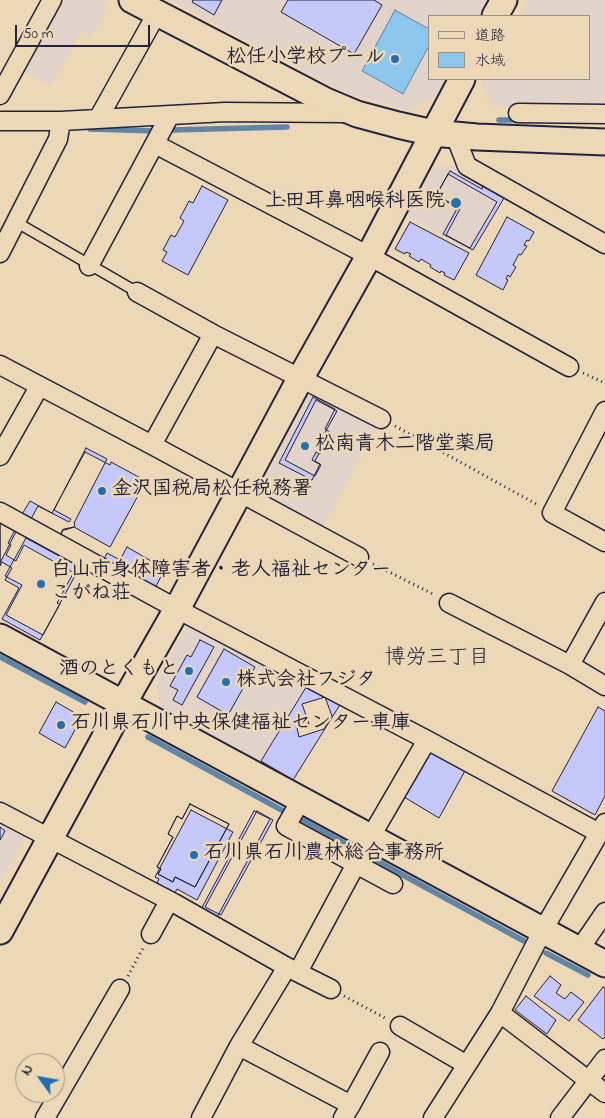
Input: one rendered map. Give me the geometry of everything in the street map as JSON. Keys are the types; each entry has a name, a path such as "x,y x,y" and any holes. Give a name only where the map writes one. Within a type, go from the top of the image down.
{"street":[{"path":"0,95 52,0"},
{"path":"132,0 326,101 357,114 398,125 444,134 605,142"},
{"path":"496,15 504,0"},
{"path":"98,119 157,13"},
{"path":"0,931 368,256 444,134 462,80"},
{"path":"0,121 61,121 235,112 357,114"},
{"path":"518,113 605,114"},
{"path":"89,266 170,115"},
{"path":"0,253 58,139 61,121"},
{"path":"444,134 466,166 605,244"},
{"path":"155,144 368,256 569,367"},
{"path":"137,292 213,334 381,419"},
{"path":"152,445 213,334"},
{"path":"0,365 360,557"},
{"path":"0,456 39,387"},
{"path":"605,411 552,513 605,542"},
{"path":"0,512 177,609 602,828 543,930 500,1012 433,1118"},
{"path":"570,665 605,602"},
{"path":"449,603 570,665 605,686"},
{"path":"0,637 605,964"},
{"path":"201,1118 239,1046 292,969 428,740"},
{"path":"301,800 286,826 393,884"},
{"path":"0,812 331,989"},
{"path":"151,934 169,901"},
{"path":"579,950 605,912"},
{"path":"44,1118 120,989"},
{"path":"500,1012 605,1093"},
{"path":"400,1026 467,1065"},
{"path":"239,1046 347,1112 380,1052"},
{"path":"560,1118 605,1059"}],"lane":[{"path":"16,222 89,266 137,292"}],"path":[{"path":"569,367 605,383"},
{"path":"381,419 552,513"},
{"path":"360,557 449,603"},
{"path":"120,989 151,934"},
{"path":"331,989 400,1026"}],"shaded area":[{"path":"59,0 101,0 109,4 91,36 81,31 51,86 21,70"},
{"path":"171,0 488,0 480,15 428,15 428,80 445,80 437,96 409,110 344,93"},
{"path":"528,0 605,0 605,108 494,107 481,85 484,80 590,80 590,15 520,15"},
{"name":"上田耳鼻咽喉科医院","path":"456,165 507,190 471,251 406,215 433,168"},
{"name":"松南青木二階堂薬局","path":"311,391 377,426 322,528 256,493"},
{"name":"酒のとくもと","path":"190,620 225,639 180,718 160,707 156,680"},
{"name":"株式会社フジタ","path":"226,639 307,683 260,761 181,719"},
{"path":"0,818 27,832 0,882"}],"water":[{"name":"松任小学校プール","path":"395,10 428,28 428,48 403,94 362,71"}],"building":[{"path":"193,0 222,0 214,15 192,2"},
{"path":"288,0 374,0 382,5 354,54 281,12"},
{"name":"上田耳鼻咽喉科医院","path":"450,171 482,189 483,186 504,198 473,250 443,234 458,207 436,195"},
{"name":"上田耳鼻咽喉科医院","path":"448,174 497,202 470,248 446,235 460,209 436,196"},
{"path":"202,186 228,200 188,275 162,261 167,252 163,250 171,235 175,237 184,221 180,218 189,201 193,203"},
{"path":"507,217 534,232 529,241 527,240 524,245 527,246 521,255 519,254 513,265 516,267 510,277 508,275 506,279 508,280 503,290 476,275"},
{"path":"410,222 469,253 454,280 444,275 445,273 441,271 440,273 430,267 431,265 421,259 419,262 409,256 411,254 406,252 405,254 395,249"},
{"name":"松南青木二階堂薬局","path":"313,397 335,409 325,429 330,432 315,461 320,464 312,480 279,463"},
{"name":"松南青木二階堂薬局","path":"316,400 337,411 317,447 323,450 320,454 316,452 312,460 321,465 315,476 285,460"},
{"path":"86,448 107,459 74,523 74,527 63,529 60,535 31,519 38,506 69,522 71,519 54,510"},
{"name":"金沢国税局松任税務署","path":"85,452 110,465 111,462 146,481 110,547 74,527 64,529 60,536 21,516 30,501 52,513"},
{"name":"白山市身体障害者・老人福祉センター こがね荘","path":"0,520 15,530 8,543 11,545 6,555 16,561 24,545 76,574 40,640 2,619 19,588 5,580 12,568 2,562 0,566"},
{"path":"1,522 17,530 0,563 0,524"},
{"name":"白山市身体障害者・老人福祉センター こがね荘","path":"26,538 82,568 80,570 76,568 57,603 60,604 43,635 6,615 22,585 5,576"},
{"path":"127,547 165,569 155,588 104,559 107,553 120,560"},
{"name":"酒のとくもと","path":"200,640 214,647 182,705 173,700 178,690 170,686 187,655 191,657"},
{"name":"株式会社フジタ","path":"224,649 255,667 228,715 197,697"},
{"path":"308,684 341,703 293,780 261,761"},
{"path":"325,697 332,716 324,729 299,737 297,728 309,724 302,704"},
{"name":"石川県石川中央保健福祉センター車庫","path":"56,702 82,717 65,748 39,733"},
{"path":"598,707 605,711 605,796 595,815 552,791"},
{"path":"437,752 466,769 439,818 399,794 422,754"},
{"name":"石川県石川農林総合事務所","path":"190,804 229,824 195,887 175,877 173,882 158,874 161,869 157,867 173,837 168,834 177,816 182,819"},
{"name":"石川県石川農林総合事務所","path":"190,804 229,824 195,887 175,877 173,882 158,874 161,869 157,867 173,837 168,834 177,816 182,819"},
{"name":"石川県石川農林総合事務所","path":"191,810 233,832 197,900 177,889 175,893 157,883 159,879 155,877"},
{"path":"254,811 270,819 215,921 199,913"},
{"path":"257,811 273,820 221,915 205,907"},
{"path":"0,827 5,831 0,840"},
{"path":"550,976 561,985 556,993 565,999 571,992 584,1002 569,1021 534,996"},
{"path":"603,987 605,988 605,1037 603,1039 578,1020"},
{"path":"526,996 556,1020 547,1034 515,1010"}],"waterway":[{"path":"499,120 520,120"},
{"path":"171,130 287,127"},
{"path":"90,129 157,131"},
{"path":"0,657 85,702"},
{"path":"148,737 287,813"},
{"path":"302,820 355,849"},
{"path":"368,856 524,941"},
{"path":"546,953 588,975"}],"place":[{"name":"松任小学校プール","path":"395,59"},
{"name":"上田耳鼻咽喉科医院","path":"456,203"},
{"name":"松南青木二階堂薬局","path":"305,446"},
{"name":"金沢国税局松任税務署","path":"102,491"},
{"name":"白山市身体障害者・老人福祉センター こがね荘","path":"41,584"},
{"name":"酒のとくもと","path":"189,671"},
{"name":"株式会社フジタ","path":"226,682"},
{"name":"石川県石川中央保健福祉センター車庫","path":"61,725"},
{"name":"石川県石川農林総合事務所","path":"194,855"}],"district":[{"name":"博労三丁目","path":"437,660"}]}
